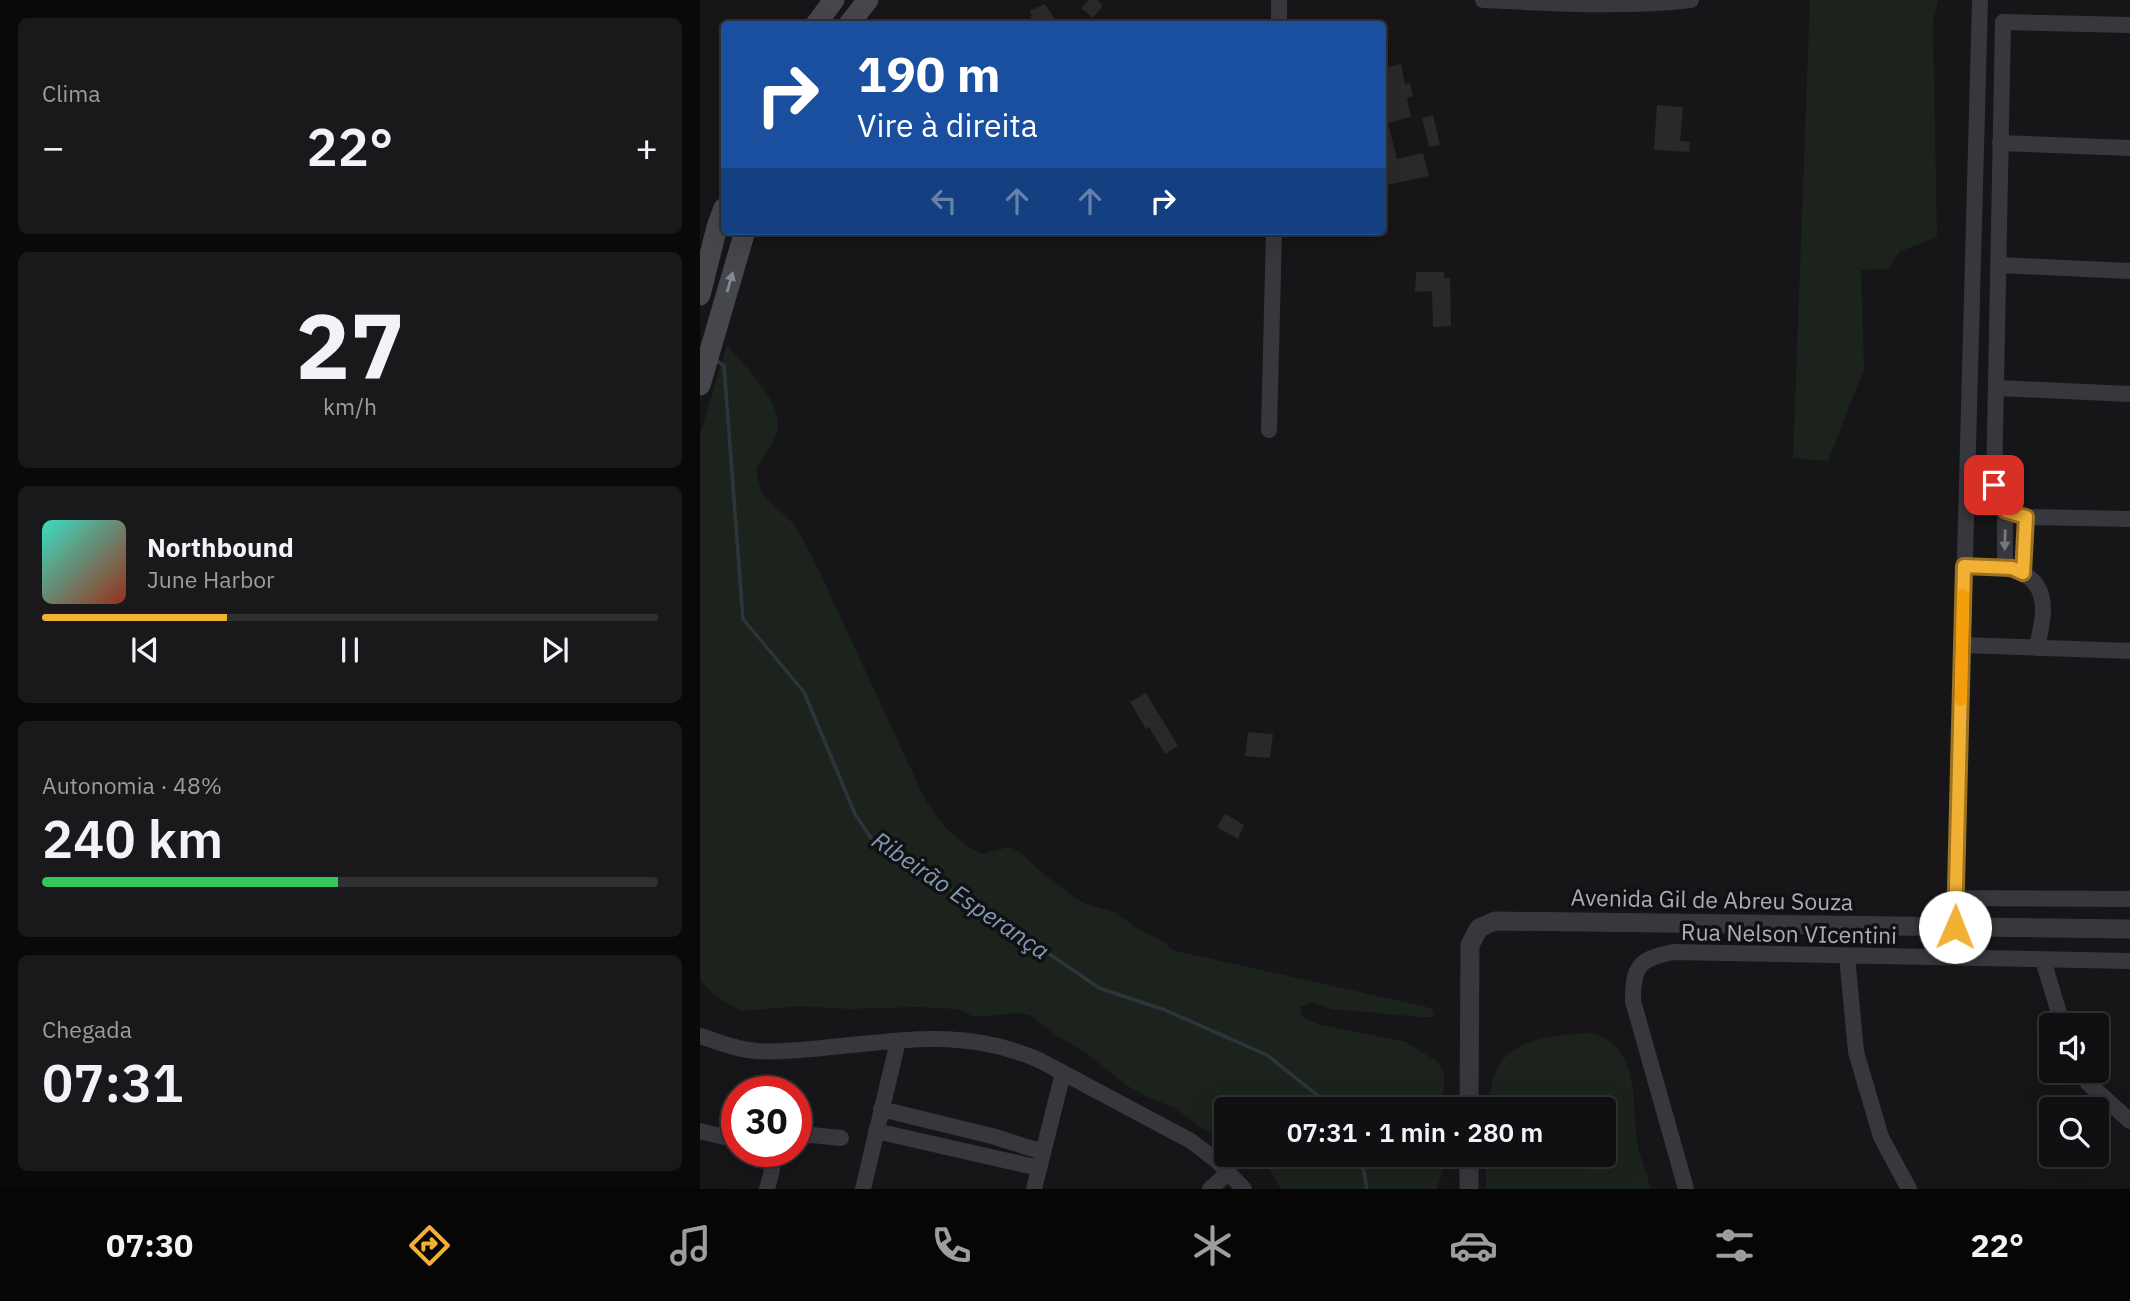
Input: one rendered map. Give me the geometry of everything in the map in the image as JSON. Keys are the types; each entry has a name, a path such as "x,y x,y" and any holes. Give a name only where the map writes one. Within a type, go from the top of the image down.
{"main road":[{"path":"818,21 834,0"},
{"path":"851,21 868,0"},
{"path":"700,295 721,216"},
{"path":"703,376 744,235"}],"street":[{"path":"1279,0 1279,21"},
{"path":"1483,0 1595,5 1691,0"},
{"path":"1955,927 1980,0"},
{"path":"2005,568 2006,511 1994,485 2003,22 2130,25"},
{"path":"2000,143 2130,148"},
{"path":"1269,430 1273,235"},
{"path":"1998,265 2130,271"},
{"path":"1996,388 2130,394"},
{"path":"2006,511 2026,517 2130,519"},
{"path":"2023,573 2026,517"},
{"path":"1964,566 2012,568 2023,573 2038,588 2043,609 2037,648"},
{"path":"1962,645 2130,651"},
{"path":"1956,898 2130,899"},
{"name":"Avenida Gil de Abreu Souza","path":"1469,1097 1470,946 1474,934 1485,924 1495,921 2130,929"},
{"name":"Rua Nelson VIcentini","path":"1686,1189 1633,1001 1633,982 1640,966 1650,957 1673,953 2130,961"},
{"path":"1847,956 1856,1052 1881,1137 1909,1189"},
{"path":"2043,960 2059,1013"},
{"path":"700,1025 708,1038 759,1052 933,1038 985,1042 1018,1051 1191,1141 1229,1171 1244,1189"},
{"path":"863,1189 898,1041"},
{"path":"1034,1189 1063,1073"},
{"path":"2088,1083 2130,1121"},
{"path":"881,1109 992,1136 1041,1160"},
{"path":"700,1131 721,1136"},
{"path":"876,1131 1041,1160"},
{"path":"812,1135 841,1138"},
{"path":"767,1189 772,1167"},
{"path":"1469,1167 1469,1189"},
{"path":"1210,1189 1229,1171"}],"shaded area":[{"path":"1810,0 1938,0 1933,23 1937,237 1899,252 1888,269 1861,270 1864,369 1828,461 1793,458"},
{"path":"727,345 769,397 778,421 771,446 756,469 762,494 794,524 814,560 923,795 935,814 963,843 982,854 1009,847 1020,852 1074,897 1085,904 1115,912 1135,927 1164,942 1172,950 1431,1008 1434,1014 1432,1017 1421,1017 1332,1009 1311,1002 1300,1007 1302,1016 1317,1024 1406,1042 1438,1062 1444,1073 1443,1097 1214,1097 1214,1133 1205,1130 1175,1108 1126,1085 1086,1053 1030,1015 1017,1013 974,1017 958,1009 915,1007 850,1009 800,1006 741,1011 714,995 700,980 700,435"},
{"path":"1591,1033 1607,1040 1619,1050 1631,1079 1638,1146 1650,1189 1486,1189 1486,1167 1616,1167 1616,1097 1490,1097 1496,1072 1505,1057 1526,1044 1566,1035"},
{"path":"1267,1167 1442,1167 1436,1189 1281,1189"}],"building":[{"path":"1089,0 1097,0 1103,6 1093,18 1081,8"},
{"path":"1045,4 1056,21 1033,21 1029,11"},
{"path":"1401,64 1405,84 1410,83 1413,96 1407,98 1411,117 1388,123 1397,159 1423,153 1429,176 1386,185 1388,89 1386,67"},
{"path":"1657,105 1683,107 1680,141 1690,142 1689,152 1654,150"},
{"path":"1433,115 1440,145 1429,147 1422,118"},
{"path":"1416,272 1444,272 1444,278 1450,278 1451,326 1433,327 1432,291 1415,292"},
{"path":"1146,693 1178,746 1165,754 1130,702"},
{"path":"1248,732 1273,734 1270,758 1245,756"},
{"path":"1225,814 1244,825 1238,839 1217,827"}],"waterway":[{"name":"Ribeirão Esperança","path":"716,360 724,366 743,619 804,692 855,814 873,841 1099,988 1165,1010 1267,1055 1320,1097"},
{"name":"Ribeirão Esperança","path":"1363,1167 1367,1189"}],"slow traffic":[{"path":"1961,700 1963,595"}],"route":[{"path":"1955,927 1964,566 2012,568 2023,573 2026,517 2006,511 1994,485"}]}
